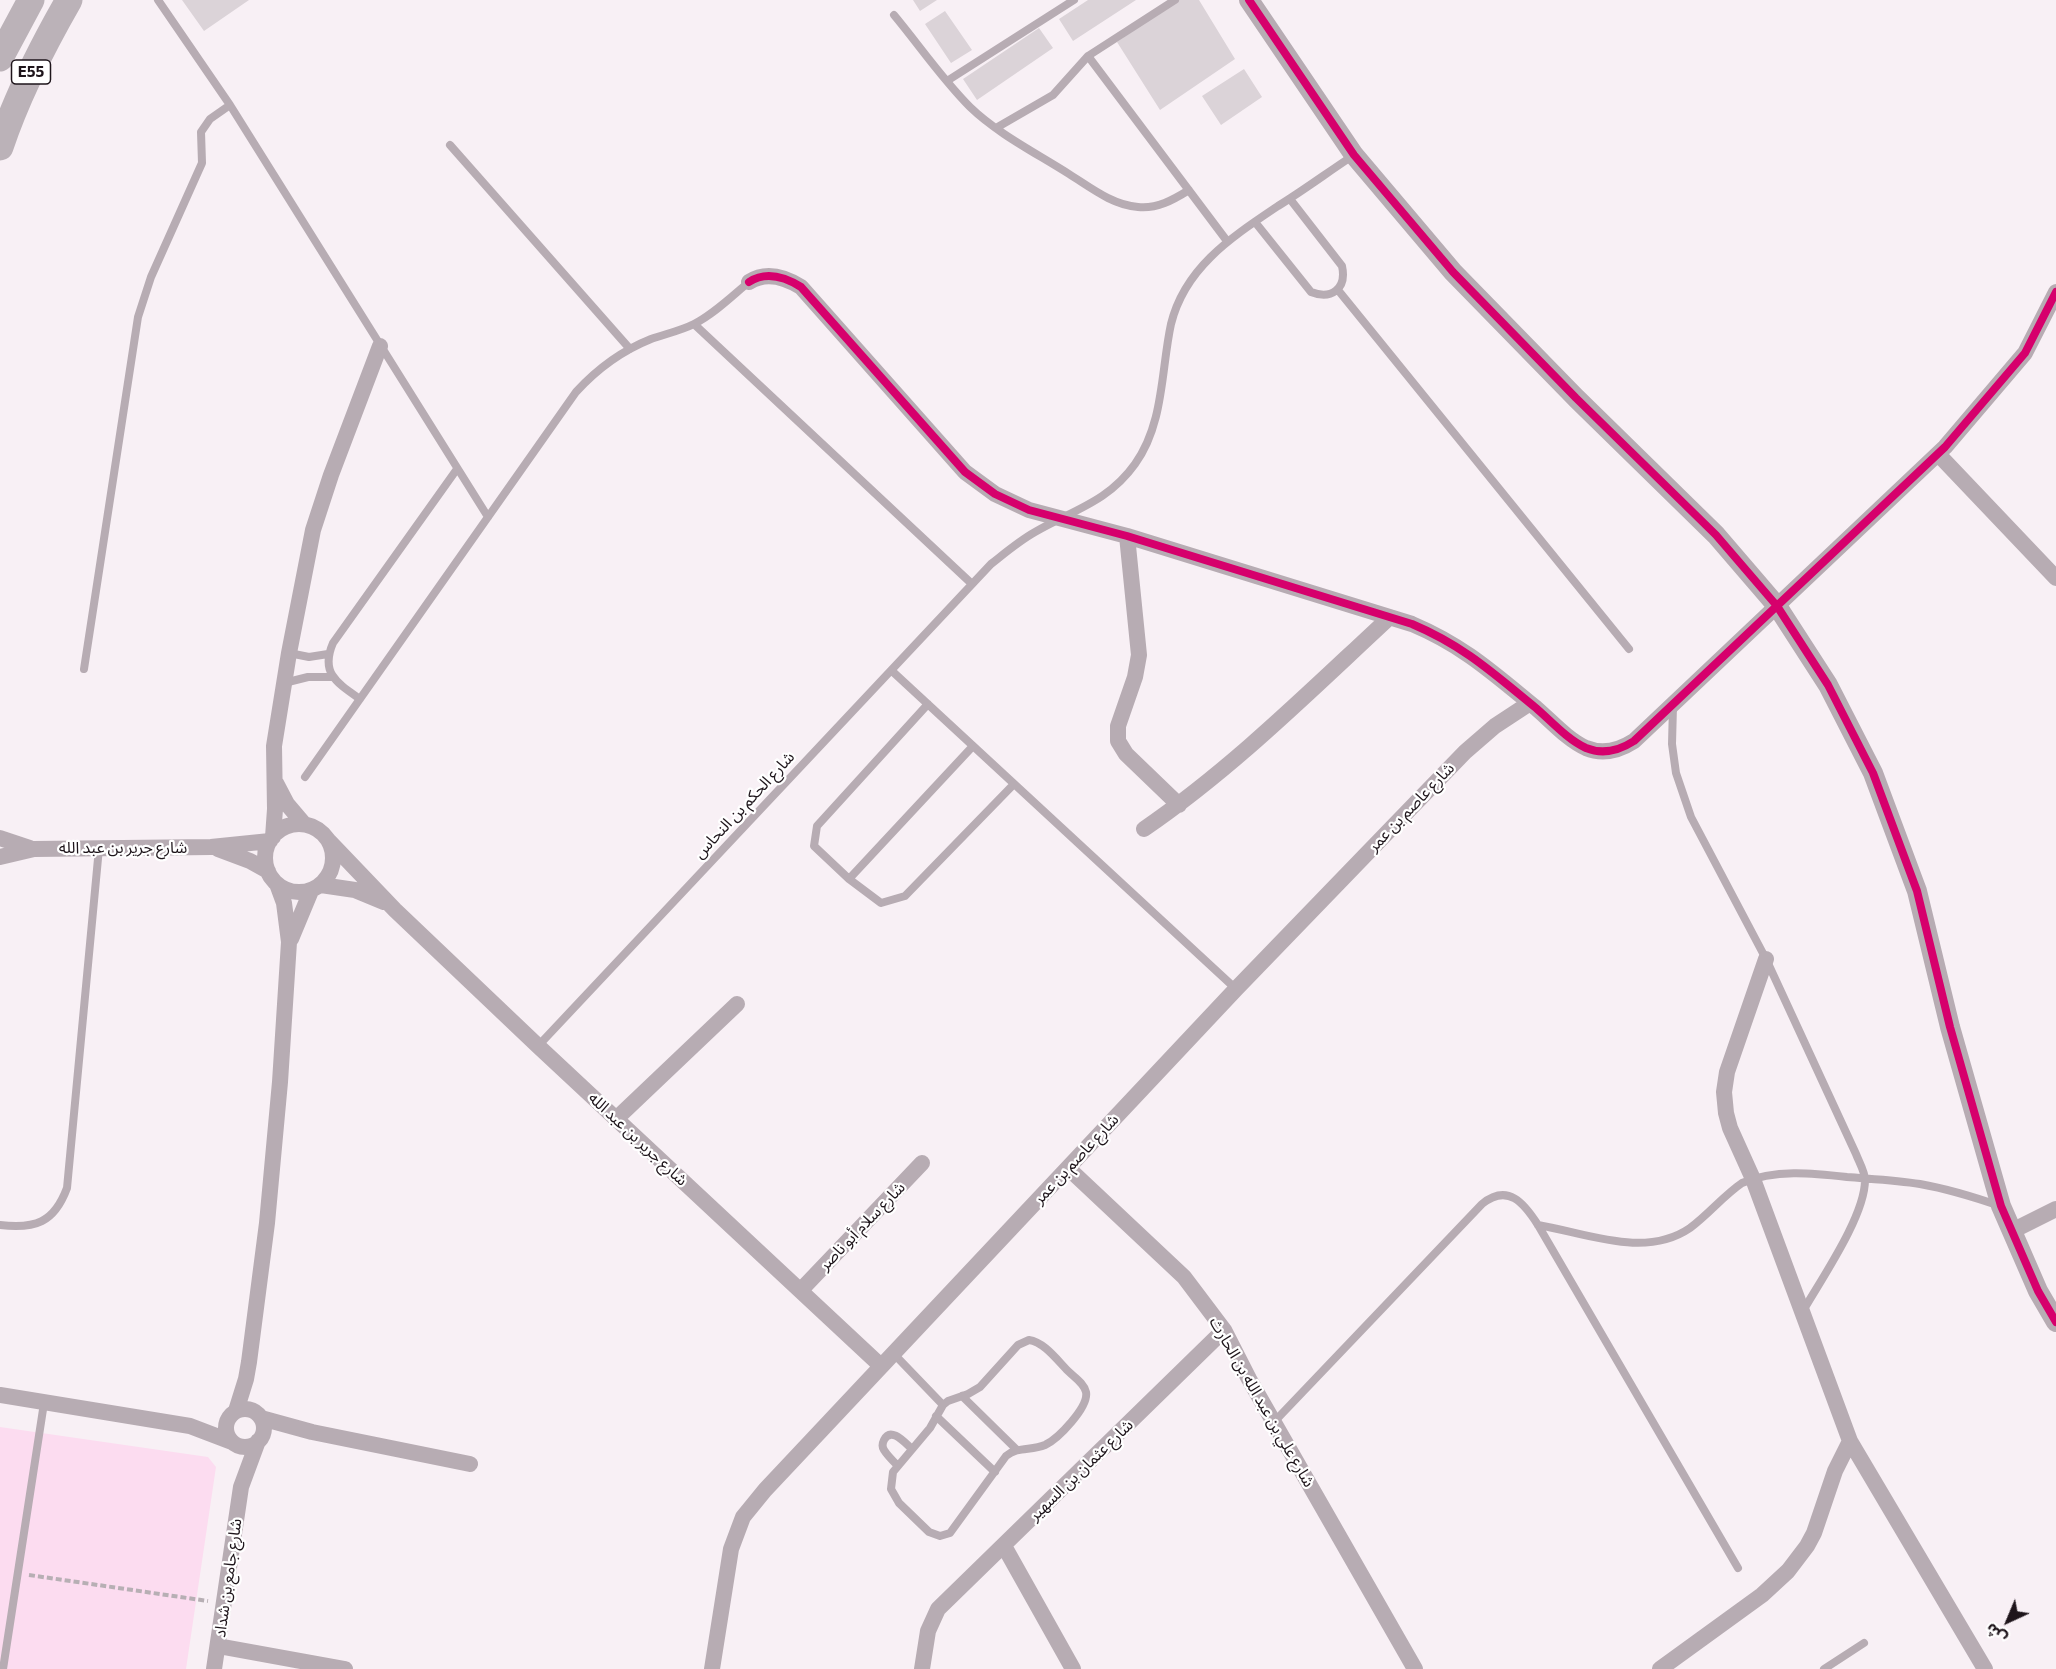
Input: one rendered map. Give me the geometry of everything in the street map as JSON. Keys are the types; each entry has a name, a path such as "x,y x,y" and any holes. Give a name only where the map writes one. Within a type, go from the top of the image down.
{"highway":[{"name":"E55","path":"0,58 8,30 31,0"},
{"name":"E55","path":"0,147 42,47 69,0"}],"street":[{"path":"1249,0 1354,155 1453,272 1576,398 1716,535 1777,606 1833,694 1873,773 1917,891 1950,1027 2001,1206 2038,1291 2056,1322"},
{"path":"749,282 755,278 774,276 801,287 965,472 987,489 1012,503 1127,536 1390,617 1431,632 1459,647 1485,665 1570,737 1587,748 1605,751 1621,749 1634,741 1938,454 2025,353 2056,292"},
{"path":"241,1487 234,1443 226,1427 246,1379 249,1362 269,1199 280,1082 289,942 284,903 272,878 266,851 271,839 275,781 274,746 313,530 331,475 380,346"},
{"path":"1938,454 2056,578"},
{"path":"1127,536 1139,655 1135,677 1118,726 1118,741 1121,749 1179,805"},
{"path":"1144,829 1179,805 1229,765 1390,617"},
{"name":"شارع عاصم بن عمر","path":"712,1669 730,1549 743,1517 765,1490 1236,989 1465,752 1495,726 1530,703"},
{"path":"275,781 287,804 304,824"},
{"path":"271,839 287,826 304,824 314,827 329,841 333,852 333,864 329,875 316,888 289,942"},
{"name":"شارع جرير بن عبد الله","path":"0,838 34,849"},
{"name":"شارع جرير بن عبد الله","path":"0,857 34,849 211,848 271,839"},
{"name":"شارع جرير بن عبد الله","path":"329,841 395,909 538,1046 881,1366"},
{"name":"شارع جرير بن عبد الله","path":"211,848 250,861 272,878"},
{"path":"272,878 287,890 299,893 316,888"},
{"name":"شارع جرير بن عبد الله","path":"316,888 355,891 376,898 395,909"},
{"path":"1766,959 1732,1053 1724,1092 1730,1128 1753,1179 1850,1441 1985,1669"},
{"path":"616,1119 737,1004"},
{"name":"شارع سلام أبو ناصر","path":"801,1290 922,1163"},
{"name":"شارع علي بن عبد الله بن الحارث","path":"1068,1168 1184,1277 1224,1330 1415,1669"},
{"path":"2012,1231 2056,1209"},
{"name":"شارع عثمان بن السهير","path":"922,1669 928,1631 938,1609 1224,1330"},
{"path":"241,1487 264,1429 249,1362"},
{"path":"0,1395 190,1426 248,1447 259,1440 297,1432 312,1432"},
{"path":"190,1426 248,1409 260,1416 312,1432 470,1464"},
{"path":"1660,1669 1762,1595 1793,1565 1814,1533 1835,1471 1850,1441"},
{"name":"شارع جامع بن شداد","path":"214,1669 241,1487"},
{"path":"1004,1546 1073,1669"},
{"path":"218,1646 345,1669"}],"lane":[{"path":"158,0 230,105 488,517"},
{"path":"946,81 1074,0"},
{"path":"996,128 1053,95 1088,56 1175,0"},
{"path":"894,15 946,81 971,108 996,128 1102,195 1121,204 1140,208 1164,204 1189,190"},
{"path":"1088,56 1227,241"},
{"path":"84,669 138,317 151,277 200,170 203,151 201,132 210,119 230,105"},
{"path":"450,145 630,349"},
{"name":"شارع الحكم بن النحاس","path":"538,1046 972,584 1013,547 1035,532 1095,503 1110,492 1136,463 1153,429 1172,324 1184,291 1198,269 1227,241 1354,155"},
{"path":"1255,222 1311,292 1320,295 1338,290 1344,274 1342,266 1290,199"},
{"path":"305,777 576,392 602,366 630,349 694,324 708,316 749,282"},
{"path":"1338,290 1629,649"},
{"path":"694,324 972,584"},
{"path":"360,699 333,677 328,666 328,654 333,643 457,469"},
{"path":"289,653 309,657 328,654"},
{"path":"892,671 1236,989"},
{"path":"284,683 308,677 333,677"},
{"path":"928,704 817,826 814,846 849,879 881,903 905,896 1014,784"},
{"path":"1673,705 1672,744 1682,795 1691,817 1766,959 1865,1178 1857,1215 1803,1311"},
{"path":"849,879 973,746"},
{"path":"0,1226 36,1225 51,1216 61,1204 67,1188 99,848"},
{"path":"1538,1225 1615,1241 1656,1241 1673,1237 1688,1229 1735,1188 1753,1179 1784,1173 1821,1174 1918,1184 2001,1206"},
{"path":"1274,1422 1489,1199 1502,1196 1519,1200 1526,1206 1538,1225 1738,1568"},
{"path":"1029,1340 1040,1344 1081,1383 1086,1393 1085,1404 1057,1437 1039,1447 1016,1449 1006,1456 955,1528 940,1536 929,1532 894,1497 891,1481 897,1465 930,1428 943,1405 962,1396 980,1387 1018,1345 1029,1340"},
{"path":"893,1353 943,1405"},
{"path":"962,1396 1016,1449"},
{"path":"3,1669 44,1403"},
{"path":"936,1416 995,1472"},
{"path":"897,1465 882,1447 884,1439 896,1435 912,1449"},
{"path":"1824,1669 1864,1643"}],"path":[{"path":"18,1574 224,1603"}],"shaded area":[{"path":"0,1427 208,1457 216,1467 186,1669 0,1669"}],"building":[{"path":"182,0 249,0 204,31"},
{"path":"913,0 937,0 920,11"},
{"path":"1088,0 1136,0 1073,41 1059,19"},
{"path":"1178,0 1199,0 1235,59 1160,110 1117,42"},
{"path":"945,11 972,50 951,63 925,24"},
{"path":"1039,28 1053,48 977,100 963,79"},
{"path":"1244,69 1262,97 1221,125 1202,96"}],"cycle path":[{"path":"1249,0 1354,155 1453,272 1576,398 1716,535 1777,606 1828,685 1873,773 1917,891 1950,1027 2001,1206 2038,1291 2056,1322"},
{"path":"749,282 769,276 789,280 801,287 965,472 995,494 1029,510 1127,536 1412,624 1463,651 1506,683 1573,740 1586,748 1599,751 1617,749 1634,741 1945,447 2025,353 2056,292"}]}
